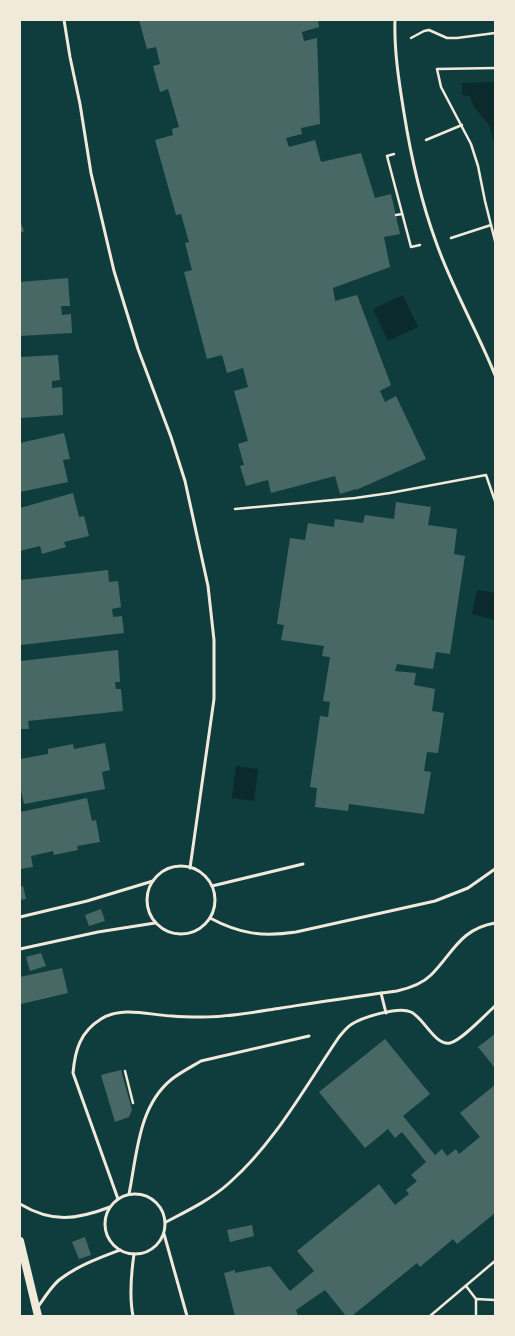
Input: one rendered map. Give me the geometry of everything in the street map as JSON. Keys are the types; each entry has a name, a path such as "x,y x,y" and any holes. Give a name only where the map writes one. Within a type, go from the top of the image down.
{"main road":[{"path":"20,1241 37,1313"}],"lane":[{"path":"64,20 91,173 114,271 138,349 168,429 185,481 208,586 214,640 214,698 190,868"},
{"path":"395,20 398,78 409,147 436,242 495,375"},
{"path":"212,886 303,864"},
{"path":"180,866 190,868 199,872 212,886 214,908 210,918 198,929 184,934 168,932 155,923 150,915 147,902 149,888 153,880 160,873 170,868 180,866"},
{"path":"210,918 242,932 260,935 278,935 296,932 435,901 468,888 495,870"},
{"path":"20,917 87,901 153,880"},
{"path":"118,1199 74,1073 74,1056 80,1041 89,1028 102,1019 117,1013 133,1012 172,1016 205,1017 238,1015 404,989 421,983 464,937 475,929 495,922"},
{"path":"20,949 98,932 155,923"},
{"path":"381,993 386,1013"},
{"path":"166,1222 198,1206 227,1185 253,1161 275,1133 344,1030 351,1024 399,1010 410,1012 415,1015 439,1041 448,1043 460,1038 495,1006"},
{"path":"130,1194 143,1123 159,1092 171,1080 186,1069 201,1062 309,1036"},
{"path":"130,1194 142,1195 154,1200 162,1210 166,1222 164,1234 157,1245 147,1252 134,1254 120,1250 111,1242 106,1231 106,1219 110,1208 118,1199 130,1194"},
{"path":"20,1204 34,1212 49,1217 70,1218 90,1215 110,1208"},
{"path":"164,1234 187,1316"},
{"path":"37,1313 45,1296 58,1281 78,1268 98,1258 120,1250"},
{"path":"133,1316 131,1292 134,1254"}],"path":[{"path":"395,41 414,37 424,31 429,30 447,38 495,33"},
{"path":"495,68 437,69 441,87 471,144 478,166 495,241"},
{"path":"396,215 402,214"},
{"path":"236,509 383,494 486,475 495,501"},
{"path":"430,1316 495,1261"},
{"path":"466,1286 476,1299 476,1316"},
{"path":"476,1299 495,1300"}],"water":[{"path":"495,82 495,145 489,125 474,107 470,96 462,95 462,83"},
{"path":"403,295 418,327 388,341 373,309"},
{"path":"477,590 495,593 495,620 472,614"},
{"path":"236,766 258,769 254,801 232,798"}],"building":[{"path":"139,20 318,20 319,27 302,32 304,41 317,38 320,124 301,128 302,134 286,138 289,147 315,140 321,162 361,153 375,198 391,194 400,234 384,237 390,267 333,288 335,301 357,295 391,385 380,391 385,402 396,396 426,459 356,490 340,494 335,476 271,493 268,480 246,486 240,466 244,465 238,444 248,441 234,391 248,387 243,368 227,373 222,355 207,359 184,272 192,270 185,243 189,242 181,214 176,215 155,140 173,135 172,129 179,127 168,89 160,92 153,66 160,64 156,47 147,49"},
{"path":"20,221 24,231 20,233"},
{"path":"68,278 70,306 61,306 62,315 71,314 72,333 20,336 20,282"},
{"path":"58,355 60,380 52,381 52,388 62,387 63,415 20,418 20,357"},
{"path":"64,433 70,459 63,460 68,482 20,492 20,443"},
{"path":"73,493 79,517 84,516 89,536 64,542 66,547 42,554 40,546 20,551 20,508"},
{"path":"396,502 431,507 428,525 457,529 454,554 465,556 450,654 436,652 433,669 397,664 395,671 416,673 414,685 435,689 432,711 444,713 438,753 427,752 424,771 431,772 424,814 349,804 348,811 315,807 317,788 310,787 320,716 328,717 330,702 323,701 330,657 322,656 324,646 281,640 284,625 277,624 290,538 305,540 308,523 334,527 335,519 363,523 365,515 394,519"},
{"path":"108,570 109,582 118,581 121,607 112,609 113,617 122,616 124,633 21,645 20,580"},
{"path":"118,650 120,682 115,682 116,689 121,689 123,711 28,721 29,729 20,729 20,661"},
{"path":"105,743 110,770 102,772 105,789 24,804 20,786 20,759 48,754 48,749 73,744 74,749"},
{"path":"87,798 92,821 96,820 100,842 77,846 78,850 54,855 53,851 31,856 33,867 20,869 20,812"},
{"path":"23,886 26,899 20,900 20,887"},
{"path":"101,909 105,921 89,926 85,915"},
{"path":"41,953 46,966 30,971 26,957"},
{"path":"62,968 68,993 21,1004 20,977"},
{"path":"495,1034 495,1068 478,1047"},
{"path":"385,1039 430,1094 403,1116 435,1155 442,1149 447,1156 456,1149 459,1154 480,1137 460,1113 495,1085 495,1213 457,1244 453,1239 420,1267 417,1263 352,1316 346,1316 325,1290 296,1310 298,1316 235,1316 224,1273 235,1270 235,1273 270,1266 290,1291 314,1271 297,1251 379,1184 395,1205 409,1194 406,1190 417,1181 411,1175 426,1162 402,1132 395,1138 388,1129 365,1148 319,1092"},
{"path":"121,1070 132,1110 129,1117 115,1122 101,1075"},
{"path":"252,1225 254,1236 230,1242 227,1230"},
{"path":"85,1237 91,1255 79,1259 72,1242"}]}
